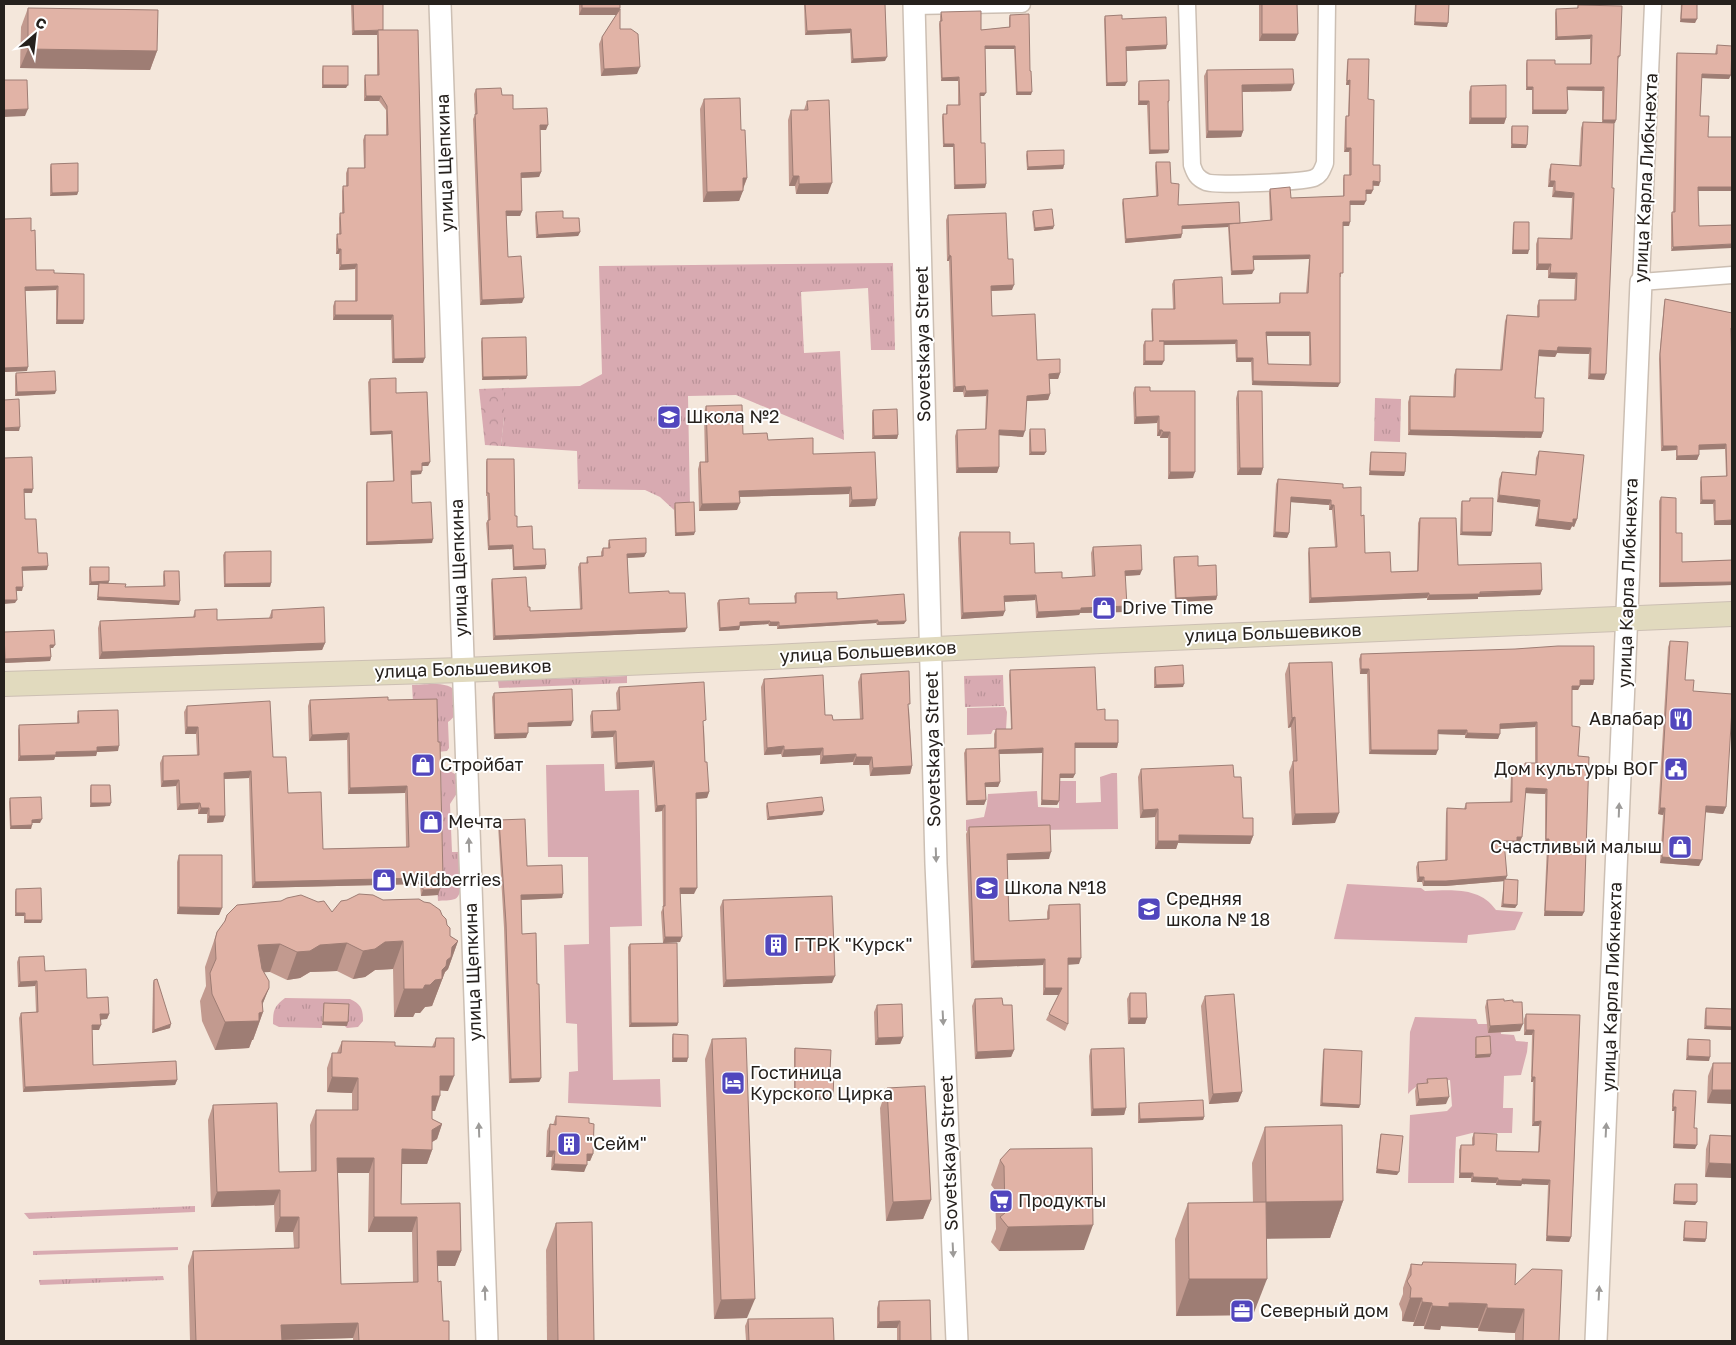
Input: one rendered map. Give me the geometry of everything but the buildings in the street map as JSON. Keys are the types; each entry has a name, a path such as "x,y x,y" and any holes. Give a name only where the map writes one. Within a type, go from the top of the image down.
{"main road":[{"name":"улица Большевиков","path":"4,684 462,670 1732,614"}],"street":[{"name":"улица Щепкина","path":"440,4 487,1341"},
{"name":"Sovetskaya Street","path":"957,1341 936,864 914,5 1022,4"},
{"path":"1187,4 1192,165 1195,176 1207,183 1260,183 1312,179 1321,174 1325,163 1327,4"},
{"name":"улица Карла Либкнехта","path":"1596,1341 1653,4"},
{"path":"1641,282 1732,275"}],"green space":[{"name":"Школа №2","path":"893,263 895,350 871,350 868,288 801,292 804,353 840,351 844,440 736,395 688,396 690,506 674,507 674,510 660,497 645,490 578,489 577,451 501,446 504,388 580,386 602,374 599,266"},
{"path":"504,388 501,446 485,445 479,389"},
{"path":"1375,398 1401,399 1400,442 1374,441"},
{"path":"1003,675 1004,706 965,707 964,676"},
{"path":"627,676 627,683 499,688 498,681"},
{"path":"412,685 449,686 456,693 456,713 448,722 449,748 447,751 437,752 413,702"},
{"path":"1005,707 1007,712 1006,730 993,730 991,734 967,735 967,708"},
{"path":"604,764 605,791 639,790 642,926 610,927 613,1080 660,1079 661,1107 568,1103 569,1072 578,1071 577,1024 566,1023 564,945 589,944 588,857 548,857 546,765"},
{"path":"441,770 448,770 455,774 458,780 459,790 450,804 452,852 461,852 462,878 460,892 455,899 438,901 437,885 443,885"},
{"path":"1117,773 1118,829 966,831 966,820 984,817 988,794 1037,791 1038,807 1059,808 1059,781 1076,781 1076,803 1101,802 1100,777"},
{"path":"1347,884 1421,888 1425,891 1464,891 1482,897 1496,910 1523,912 1515,930 1468,935 1467,943 1334,939"},
{"path":"285,998 350,999 361,1007 363,1021 358,1027 347,1028 323,1007 322,1028 279,1027 273,1024 274,1012 276,1006"},
{"path":"1415,1017 1476,1019 1478,1024 1500,1024 1501,1034 1514,1035 1516,1041 1528,1042 1521,1075 1504,1076 1503,1108 1513,1108 1512,1133 1472,1133 1456,1137 1454,1183 1408,1183 1410,1115 1447,1111 1452,1106 1450,1080 1422,1084 1408,1094 1410,1032"},
{"path":"195,1206 195,1212 29,1219 24,1213"},
{"path":"178,1247 178,1250 33,1255 33,1251"},
{"path":"163,1276 164,1280 40,1285 39,1280"}],"place":[{"name":"Школа №2","path":"669,417"},
{"name":"Drive Time","path":"1104,608"},
{"name":"Авлабар","path":"1681,719"},
{"name":"Стройбат","path":"423,765"},
{"name":"Дом культуры ВОГ","path":"1676,769"},
{"name":"Мечта","path":"431,822"},
{"name":"Счастливый малыш","path":"1680,847"},
{"name":"Wildberries","path":"384,880"},
{"name":"Школа №18","path":"987,888"},
{"name":"Средняя школа № 18","path":"1149,909"},
{"name":"ГТРК \"Курск\"","path":"776,945"},
{"name":"Гостиница Курского Цирка","path":"733,1083"},
{"name":"\"Сейм\"","path":"569,1144"},
{"name":"Продукты","path":"1001,1201"},
{"name":"Северный дом","path":"1242,1311"}]}
